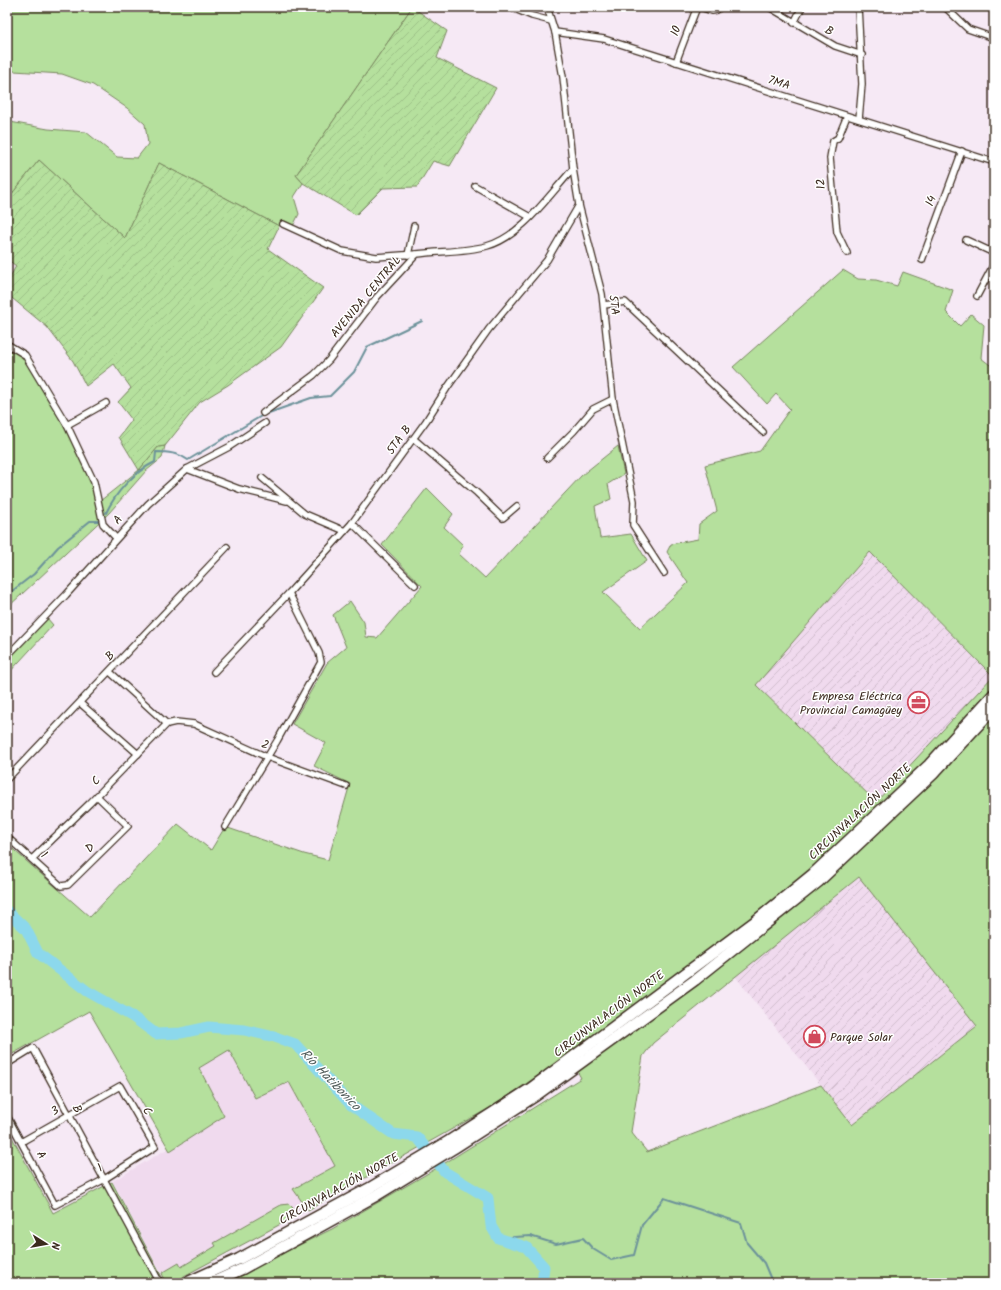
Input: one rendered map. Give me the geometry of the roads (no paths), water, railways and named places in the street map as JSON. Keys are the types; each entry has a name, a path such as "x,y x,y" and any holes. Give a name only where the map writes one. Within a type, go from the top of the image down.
{"highway":[{"name":"CIRCUNVALACIÓN NORTE","path":"452,1144 530,1089 753,923 813,874 929,764 994,694"},
{"name":"CIRCUNVALACIÓN NORTE","path":"211,1283 242,1269 308,1228 536,1096 663,1003 813,886 934,774 994,708"},
{"name":"CIRCUNVALACIÓN NORTE","path":"186,1283 308,1228"}],"street":[{"path":"510,7 532,16 551,20"},
{"name":"5TA","path":"547,7 556,32 563,77 573,169 579,205 604,305 613,399 634,501 633,525 664,573"},
{"name":"10","path":"676,62 697,7"},
{"path":"700,7 712,11 717,10 720,7"},
{"name":"B","path":"768,7 794,24 835,46 862,55"},
{"path":"794,24 802,7"},
{"path":"858,7 862,55 862,84 859,119"},
{"path":"945,7 968,30 994,38"},
{"name":"7MA","path":"556,32 604,39 994,162"},
{"name":"12","path":"847,116 838,138 833,142 830,158 837,232 847,253"},
{"name":"14","path":"922,260 962,151"},
{"name":"AVENIDA CENTRAL","path":"263,413 314,375 330,360 377,297 417,254 473,249 488,246 504,240 518,229 573,169"},
{"path":"475,186 530,216"},
{"name":"5TA B","path":"214,672 289,593 352,523 414,439 489,329 548,260 579,205"},
{"path":"283,224 342,251 376,257 408,256 417,254"},
{"path":"408,256 414,226"},
{"path":"966,240 994,253"},
{"path":"977,296 994,264"},
{"path":"604,305 625,302 763,432"},
{"path":"7,344 25,355 66,425 94,482 103,524 116,538"},
{"path":"547,458 574,431 592,409 613,399"},
{"path":"66,425 106,403"},
{"name":"A","path":"7,656 66,595 148,504 187,469 229,447 264,422"},
{"path":"414,439 477,493 503,518 517,506"},
{"path":"187,469 239,489 287,501"},
{"path":"262,478 287,501 305,514 345,531"},
{"path":"352,523 416,585"},
{"name":"B","path":"7,779 227,547"},
{"path":"224,827 267,758 321,662 319,653 289,593"},
{"path":"110,672 167,724"},
{"path":"80,703 138,754"},
{"name":"2","path":"167,724 176,722 194,724 267,758 346,786"},
{"name":"C","path":"32,859 97,796 167,724"},
{"name":"D","path":"68,885 128,826 97,796"},
{"name":"1","path":"7,837 61,886 68,885"},
{"name":"B","path":"7,1064 33,1048 68,1116 160,1283"},
{"name":"C","path":"120,1086 155,1147"},
{"name":"3","path":"22,1142 120,1086"},
{"name":"A","path":"7,1116 55,1205"},
{"name":"1","path":"55,1205 103,1180 155,1147"}],"waterway":[{"path":"106,513 126,483 140,471 155,462 156,452 173,453 188,460 263,415 311,398 330,396 354,372 367,347 422,321"},
{"path":"7,595 34,574 58,547 90,521 98,521"},
{"name":"Río Hatibonico","path":"7,911 26,929 38,953 87,991 133,1017 156,1034 181,1033 209,1027 244,1030 275,1037 295,1044 351,1105 393,1134 417,1137 445,1172 488,1198 491,1226 498,1238 526,1247 544,1267 542,1283"},
{"path":"498,1238 530,1236 556,1244 583,1238 593,1249 611,1260 634,1255 642,1225 664,1198 741,1223 747,1243 764,1263 772,1282 776,1283"}],"place":[{"name":"Empresa Eléctrica Provincial Camagüey","path":"918,703"},
{"name":"Parque Solar","path":"814,1037"}]}
